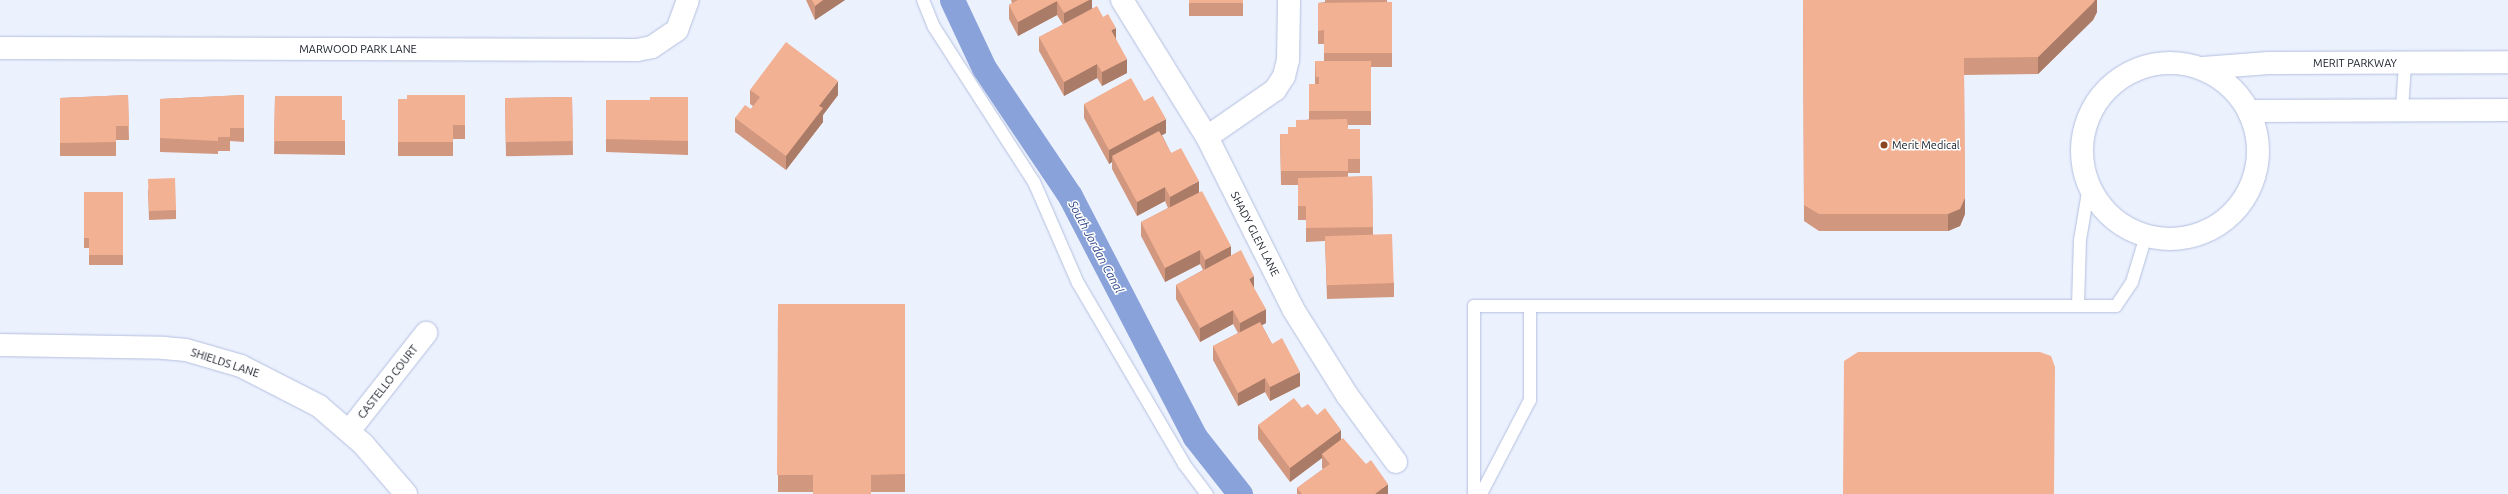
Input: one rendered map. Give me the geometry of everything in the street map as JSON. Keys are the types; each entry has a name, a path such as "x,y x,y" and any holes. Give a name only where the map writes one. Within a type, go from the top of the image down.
{"street":[{"name":"MARWOOD PARK LANE","path":"0,48 637,50 652,47 677,30 688,0"},
{"name":"SHADY GLEN LANE","path":"1122,0 1207,137 1293,309 1347,395 1396,462"},
{"path":"1207,137 1275,90 1284,76 1288,60 1289,0"},
{"name":"MERIT PARKWAY","path":"2179,62 2202,68 2231,85 2251,111 2258,136 2259,161 2252,186 2239,208 2220,225 2196,236 2171,240 2146,236 2122,225 2102,208 2089,186 2081,150 2085,126 2095,103 2110,85 2131,71 2154,63 2179,62"},
{"name":"MERIT PARKWAY","path":"2202,68 2269,63 2508,62"},
{"path":"2251,111 2508,110"},
{"name":"CASTELLO COURT","path":"349,431 426,333"},
{"name":"SHIELDS LANE","path":"0,345 141,346 206,355 241,366 294,391 349,431 406,494"}],"lane":[{"path":"923,0 934,27 1034,182 1078,283 1184,464 1207,494"},
{"path":"2402,110 2406,63"},
{"path":"2078,306 2080,240 2089,186"},
{"path":"1474,494 1474,306 2116,306 2132,282 2146,236"},
{"path":"1481,494 1530,400 1530,306"}],"building":[{"path":"812,0 823,0 815,6"},
{"path":"1018,0 1089,0 1064,13 1057,1 1018,22 1009,5"},
{"path":"1189,0 1243,0 1243,3 1189,3"},
{"name":"Merit Medical","path":"1803,0 2095,0 2038,57 1964,58 1965,198 1960,209 1948,214 1819,214 1804,205"},
{"path":"1392,2 1392,53 1324,53 1324,30 1318,31 1318,3"},
{"path":"1097,6 1103,17 1108,14 1116,28 1111,30 1127,59 1102,72 1097,64 1064,82 1039,37"},
{"path":"786,42 838,81 819,106 823,108 786,156 735,118 745,105 751,109 760,97 750,90"},
{"path":"1315,61 1371,61 1371,111 1309,111 1309,84 1319,84 1319,77 1316,77"},
{"path":"1131,78 1144,101 1153,96 1166,119 1109,150 1084,104"},
{"path":"128,95 129,126 116,126 116,142 60,143 60,98"},
{"path":"244,95 244,128 230,128 230,137 218,137 218,141 160,138 160,99"},
{"path":"407,95 465,95 465,125 453,125 453,142 398,142 398,99 407,99"},
{"path":"275,96 342,96 342,120 345,120 345,141 274,141"},
{"path":"572,97 573,141 506,142 505,98"},
{"path":"650,97 688,97 688,141 606,139 606,100 650,100"},
{"path":"1347,119 1348,129 1360,129 1360,159 1348,159 1348,171 1281,171 1280,134 1288,134 1288,127 1296,127 1296,120"},
{"path":"1159,131 1171,153 1181,148 1199,181 1170,197 1165,187 1137,202 1112,156"},
{"path":"1372,176 1373,227 1306,228 1306,206 1298,206 1298,178"},
{"path":"175,178 176,210 149,211 148,179"},
{"path":"1202,191 1231,246 1205,260 1200,250 1165,268 1141,222"},
{"path":"84,192 123,192 123,255 89,255 89,238 84,238"},
{"path":"1392,234 1394,283 1327,285 1325,236"},
{"path":"1241,250 1254,276 1249,279 1266,309 1240,323 1233,310 1200,328 1176,285"},
{"path":"778,304 905,304 905,474 871,475 871,494 813,494 813,475 777,475"},
{"path":"1260,322 1272,344 1282,338 1300,372 1270,387 1265,378 1238,393 1213,346"},
{"path":"1858,352 2040,352 2051,356 2055,367 2054,494 1843,494 1844,361"},
{"path":"1294,398 1302,408 1308,404 1317,415 1325,408 1341,430 1290,468 1258,425"},
{"path":"1343,438 1366,464 1371,460 1388,484 1375,494 1302,494 1297,488 1330,464 1322,454"}],"waterway":[{"name":"South Jordan Canal","path":"952,0 984,68 1070,196 1195,437 1240,494"}],"place":[{"name":"Merit Medical","path":"1884,145"}]}
